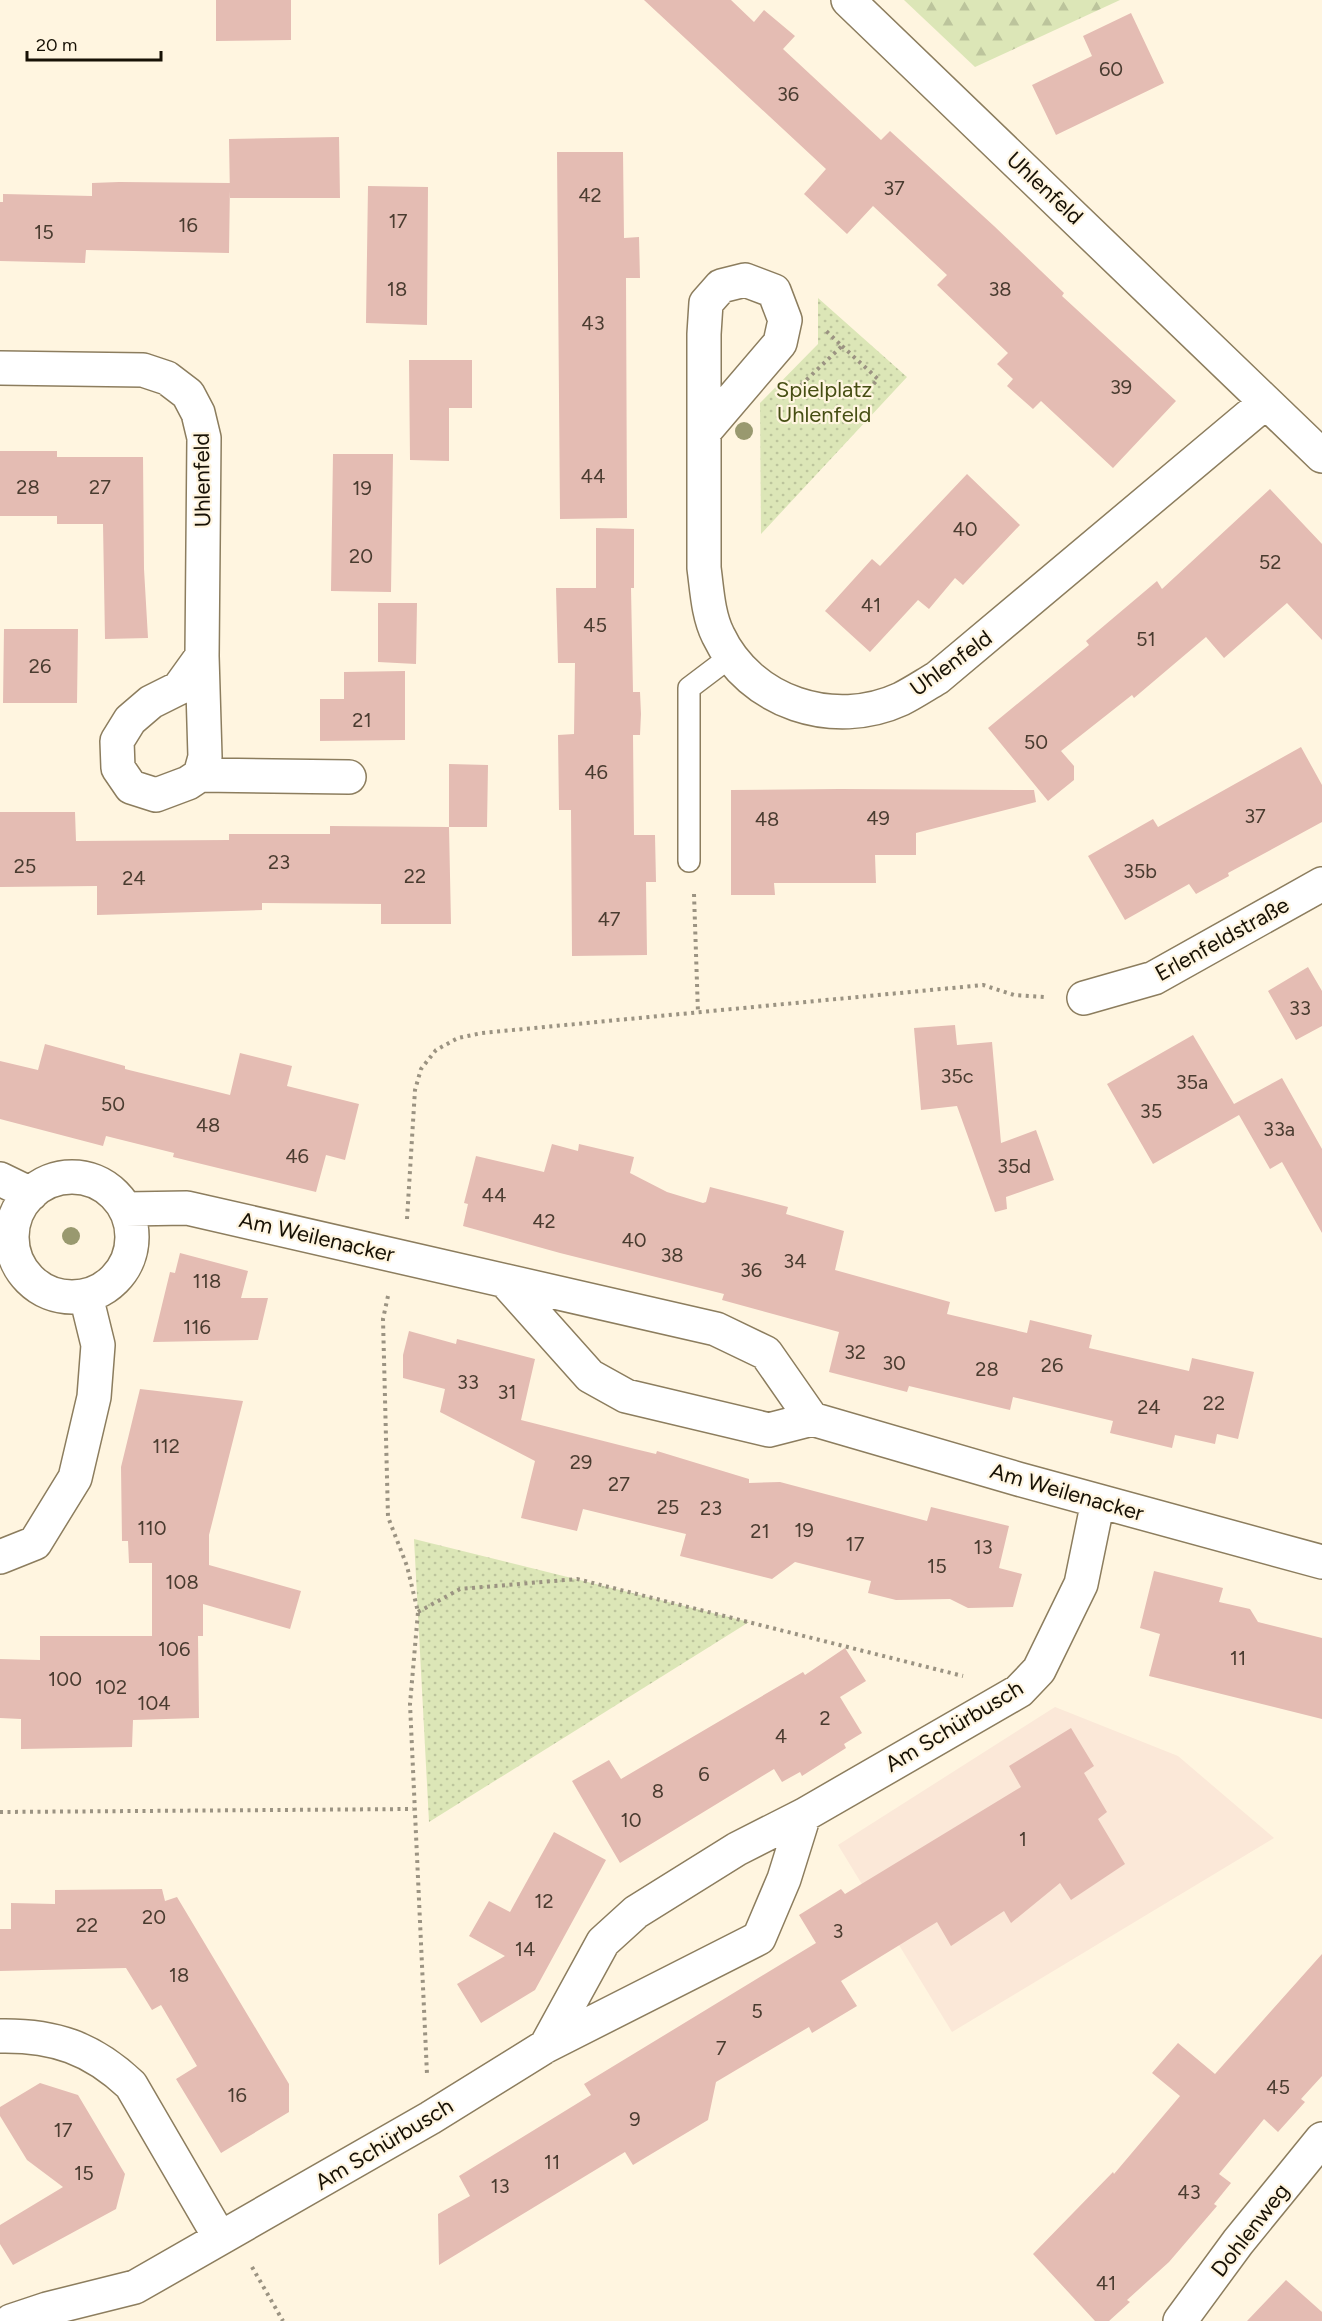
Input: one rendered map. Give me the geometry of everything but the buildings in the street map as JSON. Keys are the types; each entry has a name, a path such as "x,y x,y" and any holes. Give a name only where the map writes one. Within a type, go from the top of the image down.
{"street":[{"name":"Uhlenfeld","path":"848,0 1322,456"},
{"name":"Uhlenfeld","path":"0,368 142,370 167,378 188,394 198,413 204,438 202,656 205,757 200,775"},
{"name":"Uhlenfeld","path":"704,432 704,568 708,601 717,634 730,657 754,682 785,701 819,711 858,711 900,699 937,678 1266,402"},
{"path":"202,656 179,688 151,702 130,720 117,741 118,768 131,787 156,795 188,783 200,775 349,777"},
{"name":"Erlenfeldstraße","path":"1084,998 1154,978 1322,884"},
{"path":"81,1178 99,1183 114,1194 126,1209 132,1226 132,1244 128,1262 118,1276 103,1289 86,1296 67,1297 48,1292 31,1281 20,1266 13,1247 13,1228 19,1209 31,1194 54,1180 81,1178"},
{"path":"0,1179 31,1194"},
{"name":"Am Weilenacker","path":"126,1209 187,1208 716,1329 766,1353 812,1419 1322,1562"},
{"path":"506,1282 590,1376 626,1396 770,1430 812,1419"},
{"path":"0,1557 34,1543 75,1478 94,1397 98,1345 86,1296"},
{"name":"Am Schürbusch","path":"546,2046 603,1942 627,1920 737,1849 804,1815 1019,1691 1039,1670 1081,1584 1098,1501"},
{"name":"Am Schürbusch","path":"10,2321 47,2309 135,2287 429,2118 546,2046 759,1938 784,1878 804,1815"},
{"path":"0,2036 42,2038 84,2049 113,2068 131,2085 226,2235"},
{"name":"Dohlenweg","path":"1180,2321 1238,2242 1322,2139"}],"lane":[{"path":"689,861 689,688 730,657"}],"path":[{"path":"842,346 878,380 862,397"},
{"path":"693,886 698,1013"},
{"path":"429,2118 413,1809 410,1704 418,1612 407,1566 388,1517 383,1319 406,1227 415,1090 421,1069 436,1050 458,1038 482,1033 983,985 1014,995 1084,998"},
{"path":"418,1612 460,1589 577,1579 1019,1691"},
{"path":"0,1812 413,1809"},
{"path":"226,2235 282,2321"}],"shaded area":[{"path":"1055,1707 1178,1756 1274,1838 952,2032 838,1845"}],"green space":[{"path":"904,0 1120,0 975,67"},
{"name":"Spielplatz Uhlenfeld","path":"818,298 907,377 761,534 760,403 818,344"},
{"path":"414,1539 749,1622 429,1822"}]}
